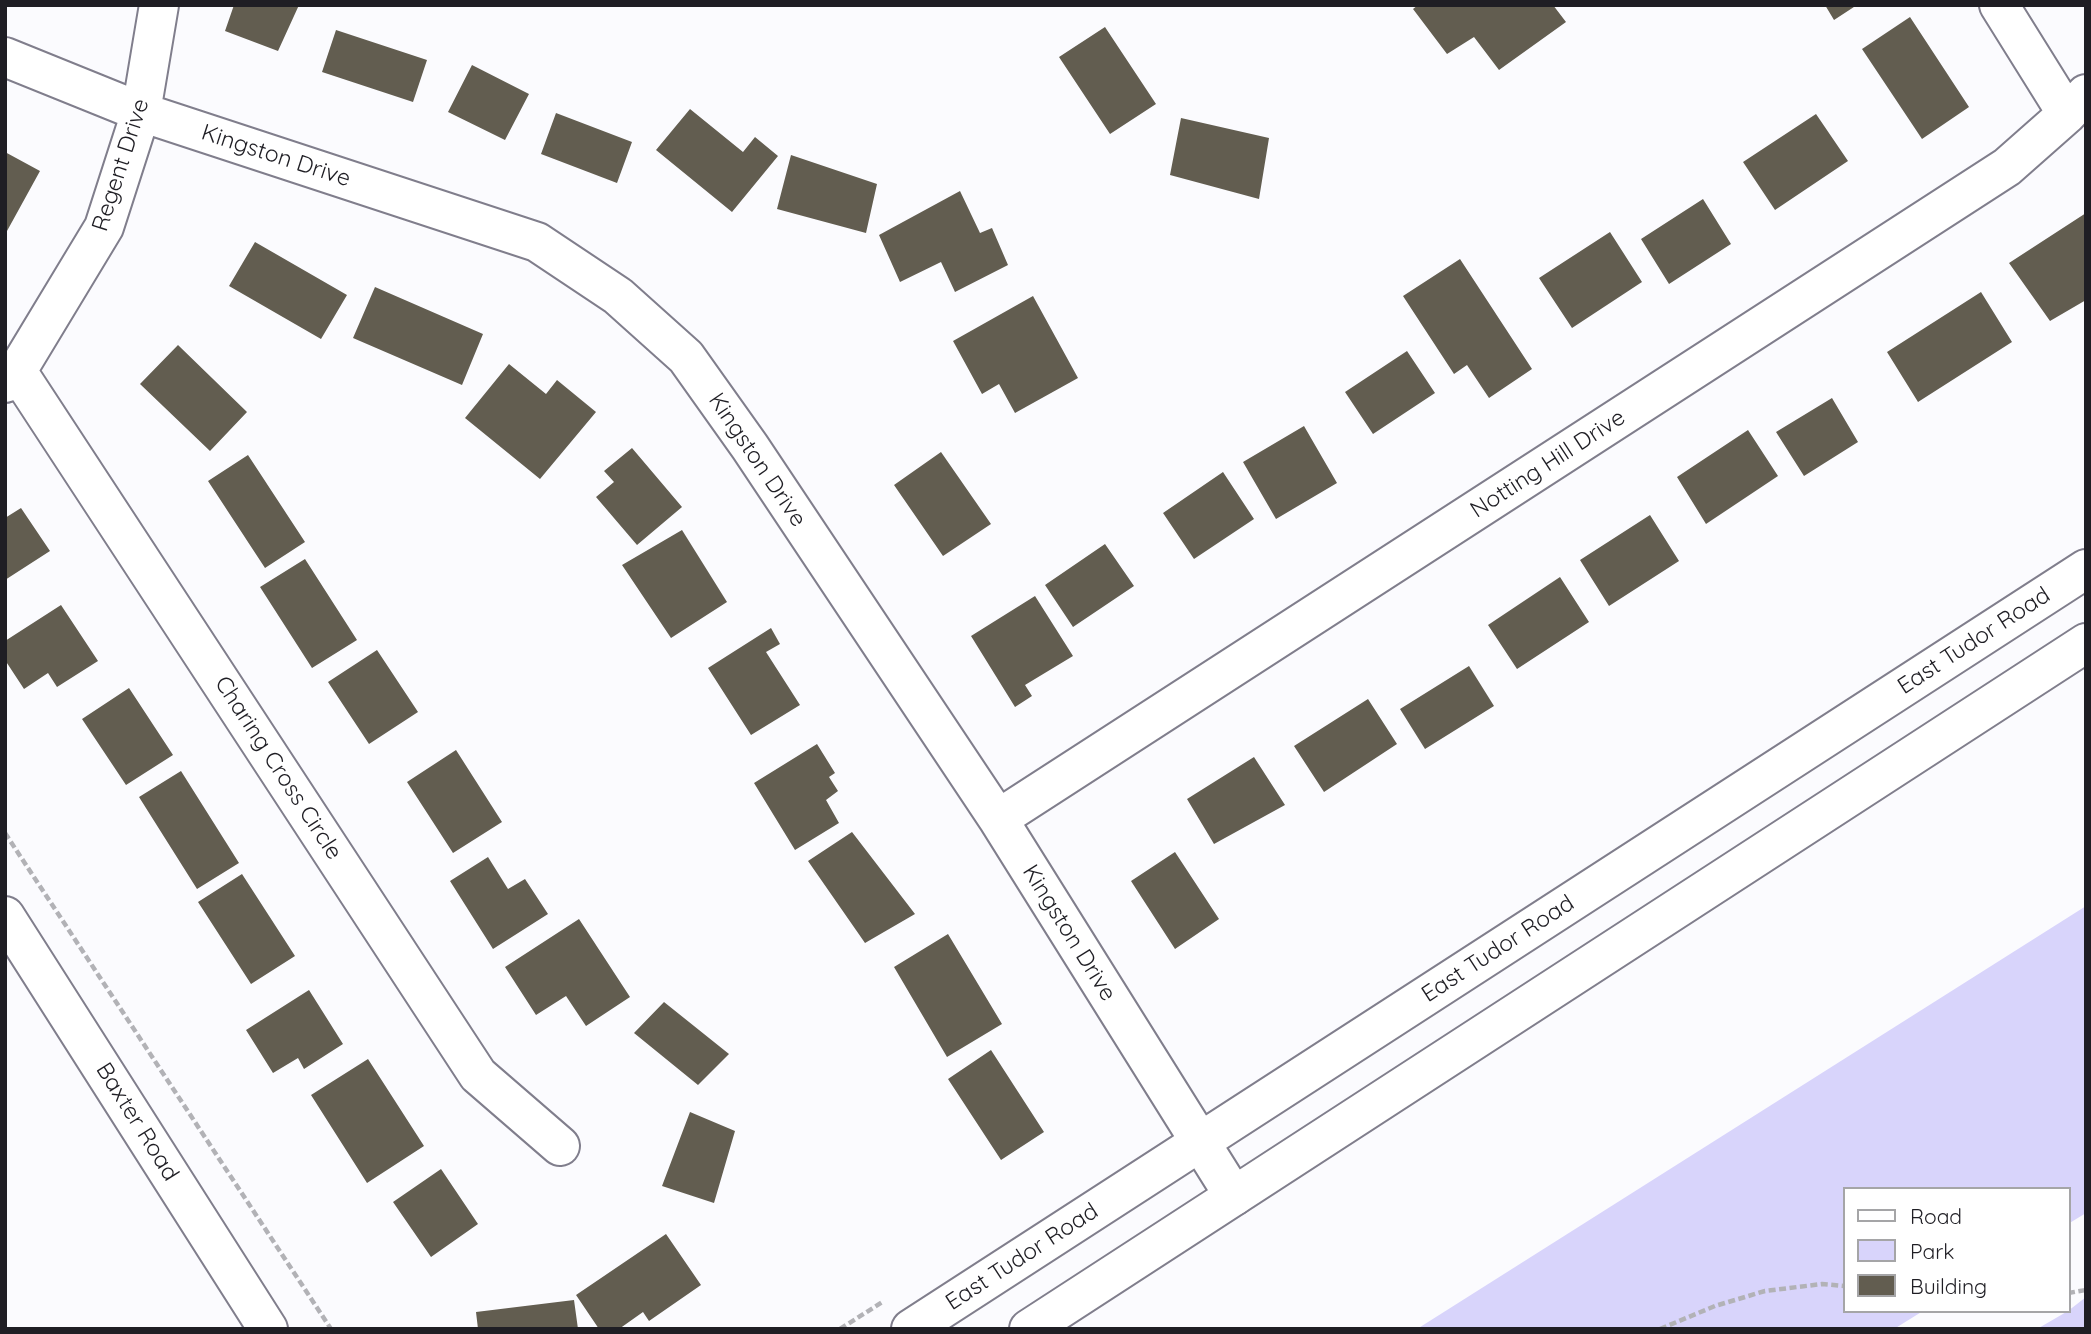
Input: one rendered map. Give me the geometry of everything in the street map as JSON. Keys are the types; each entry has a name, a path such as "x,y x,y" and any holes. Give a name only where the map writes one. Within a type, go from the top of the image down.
{"street":[{"name":"Regent Drive","path":"11,377 104,227 141,112 159,5"},
{"path":"1999,5 2077,104"},
{"name":"Kingston Drive","path":"5,57 141,112 537,242 618,296 686,357 750,447 998,819 1234,1196"},
{"name":"Notting Hill Drive","path":"998,819 2007,167 2077,104"},
{"name":"Charing Cross Circle","path":"11,377 478,1075 561,1146"},
{"name":"East Tudor Road","path":"911,1329 2086,569"},
{"path":"1029,1329 2086,643"},
{"name":"Baxter Road","path":"5,916 268,1329"}],"path":[{"path":"5,833 331,1329"},
{"path":"1660,1329 1715,1306 1765,1292 1822,1284 1842,1286"}],"green space":[{"path":"2086,906 2086,1213 2070,1223 2070,1187 1842,1187 1842,1313 1920,1313 1894,1329 1417,1329"},
{"path":"2086,1297 2086,1329 2037,1329 2065,1313 2070,1313 2070,1309"}],"building":[{"path":"234,5 299,5 278,51 225,31"},
{"path":"1418,5 1553,5 1566,22 1499,70 1474,37 1447,54 1413,9"},
{"path":"1825,5 1857,5 1834,20"},
{"path":"1910,17 1969,107 1922,139 1862,49"},
{"path":"1105,27 1156,104 1110,134 1059,57"},
{"path":"336,30 427,60 413,102 322,72"},
{"path":"472,65 529,94 505,140 448,112"},
{"path":"690,109 743,152 755,137 778,156 732,212 656,150"},
{"path":"556,113 632,142 617,183 541,154"},
{"path":"1816,114 1848,161 1775,210 1743,162"},
{"path":"1181,118 1269,138 1259,199 1170,175"},
{"path":"5,152 40,171 7,231 5,229"},
{"path":"791,155 877,184 866,233 777,209"},
{"path":"960,191 980,233 992,228 1008,265 955,292 941,262 900,282 879,235"},
{"path":"1703,199 1731,244 1669,284 1641,239"},
{"path":"2086,213 2086,300 2050,321 2009,263"},
{"path":"1610,232 1642,282 1572,328 1539,278"},
{"path":"255,242 347,295 321,339 229,286"},
{"path":"1460,259 1532,369 1489,398 1467,365 1454,374 1403,296"},
{"path":"375,287 483,334 462,385 353,338"},
{"path":"1981,292 2012,342 1918,402 1887,352"},
{"path":"1033,296 1078,378 1015,413 999,384 982,394 953,341"},
{"path":"178,345 247,412 210,451 140,384"},
{"path":"1407,351 1435,393 1373,434 1345,392"},
{"path":"509,364 546,394 557,380 596,412 540,479 465,418"},
{"path":"1832,398 1858,442 1804,476 1776,432"},
{"path":"1304,426 1337,483 1276,519 1243,462"},
{"path":"1748,430 1778,476 1706,524 1677,477"},
{"path":"632,448 682,507 637,545 596,497 614,482 604,471"},
{"path":"941,452 991,524 943,556 894,485"},
{"path":"248,455 305,542 265,568 208,481"},
{"path":"1223,472 1254,519 1194,559 1163,513"},
{"path":"21,508 50,551 5,580 5,518"},
{"path":"1650,515 1679,561 1609,606 1580,560"},
{"path":"682,530 727,602 671,638 622,565"},
{"path":"1105,544 1134,586 1073,627 1045,585"},
{"path":"305,559 357,640 312,668 260,587"},
{"path":"1560,577 1589,622 1517,669 1488,625"},
{"path":"1035,596 1073,656 1025,685 1032,696 1015,707 971,636"},
{"path":"61,605 98,661 57,687 48,673 24,689 5,660 5,641"},
{"path":"771,628 780,644 766,652 800,705 751,735 708,668"},
{"path":"377,650 418,712 369,744 328,682"},
{"path":"1469,666 1494,706 1425,749 1400,709"},
{"path":"129,688 173,755 126,785 82,719"},
{"path":"1368,699 1397,744 1324,792 1294,746"},
{"path":"817,744 835,773 829,777 838,791 826,800 839,823 795,850 754,783"},
{"path":"456,750 502,822 453,853 407,782"},
{"path":"1254,757 1285,805 1214,844 1187,799"},
{"path":"181,771 239,863 197,889 139,797"},
{"path":"852,832 915,914 865,943 808,861"},
{"path":"1175,852 1219,919 1175,949 1131,881"},
{"path":"488,857 508,889 525,879 548,914 493,949 450,881"},
{"path":"242,874 295,956 251,984 198,902"},
{"path":"579,919 630,997 586,1026 566,996 536,1015 505,967"},
{"path":"948,934 1002,1024 947,1057 894,967"},
{"path":"309,990 343,1044 304,1069 298,1058 273,1073 246,1030"},
{"path":"664,1002 729,1054 698,1085 634,1033"},
{"path":"991,1050 1044,1132 1001,1160 948,1079"},
{"path":"368,1059 424,1146 367,1183 311,1095"},
{"path":"690,1112 735,1131 714,1203 662,1186"},
{"path":"441,1169 478,1224 431,1257 393,1202"},
{"path":"666,1234 701,1285 649,1321 643,1312 619,1329 599,1329 576,1295"},
{"path":"574,1300 578,1329 478,1329 476,1312"}]}
